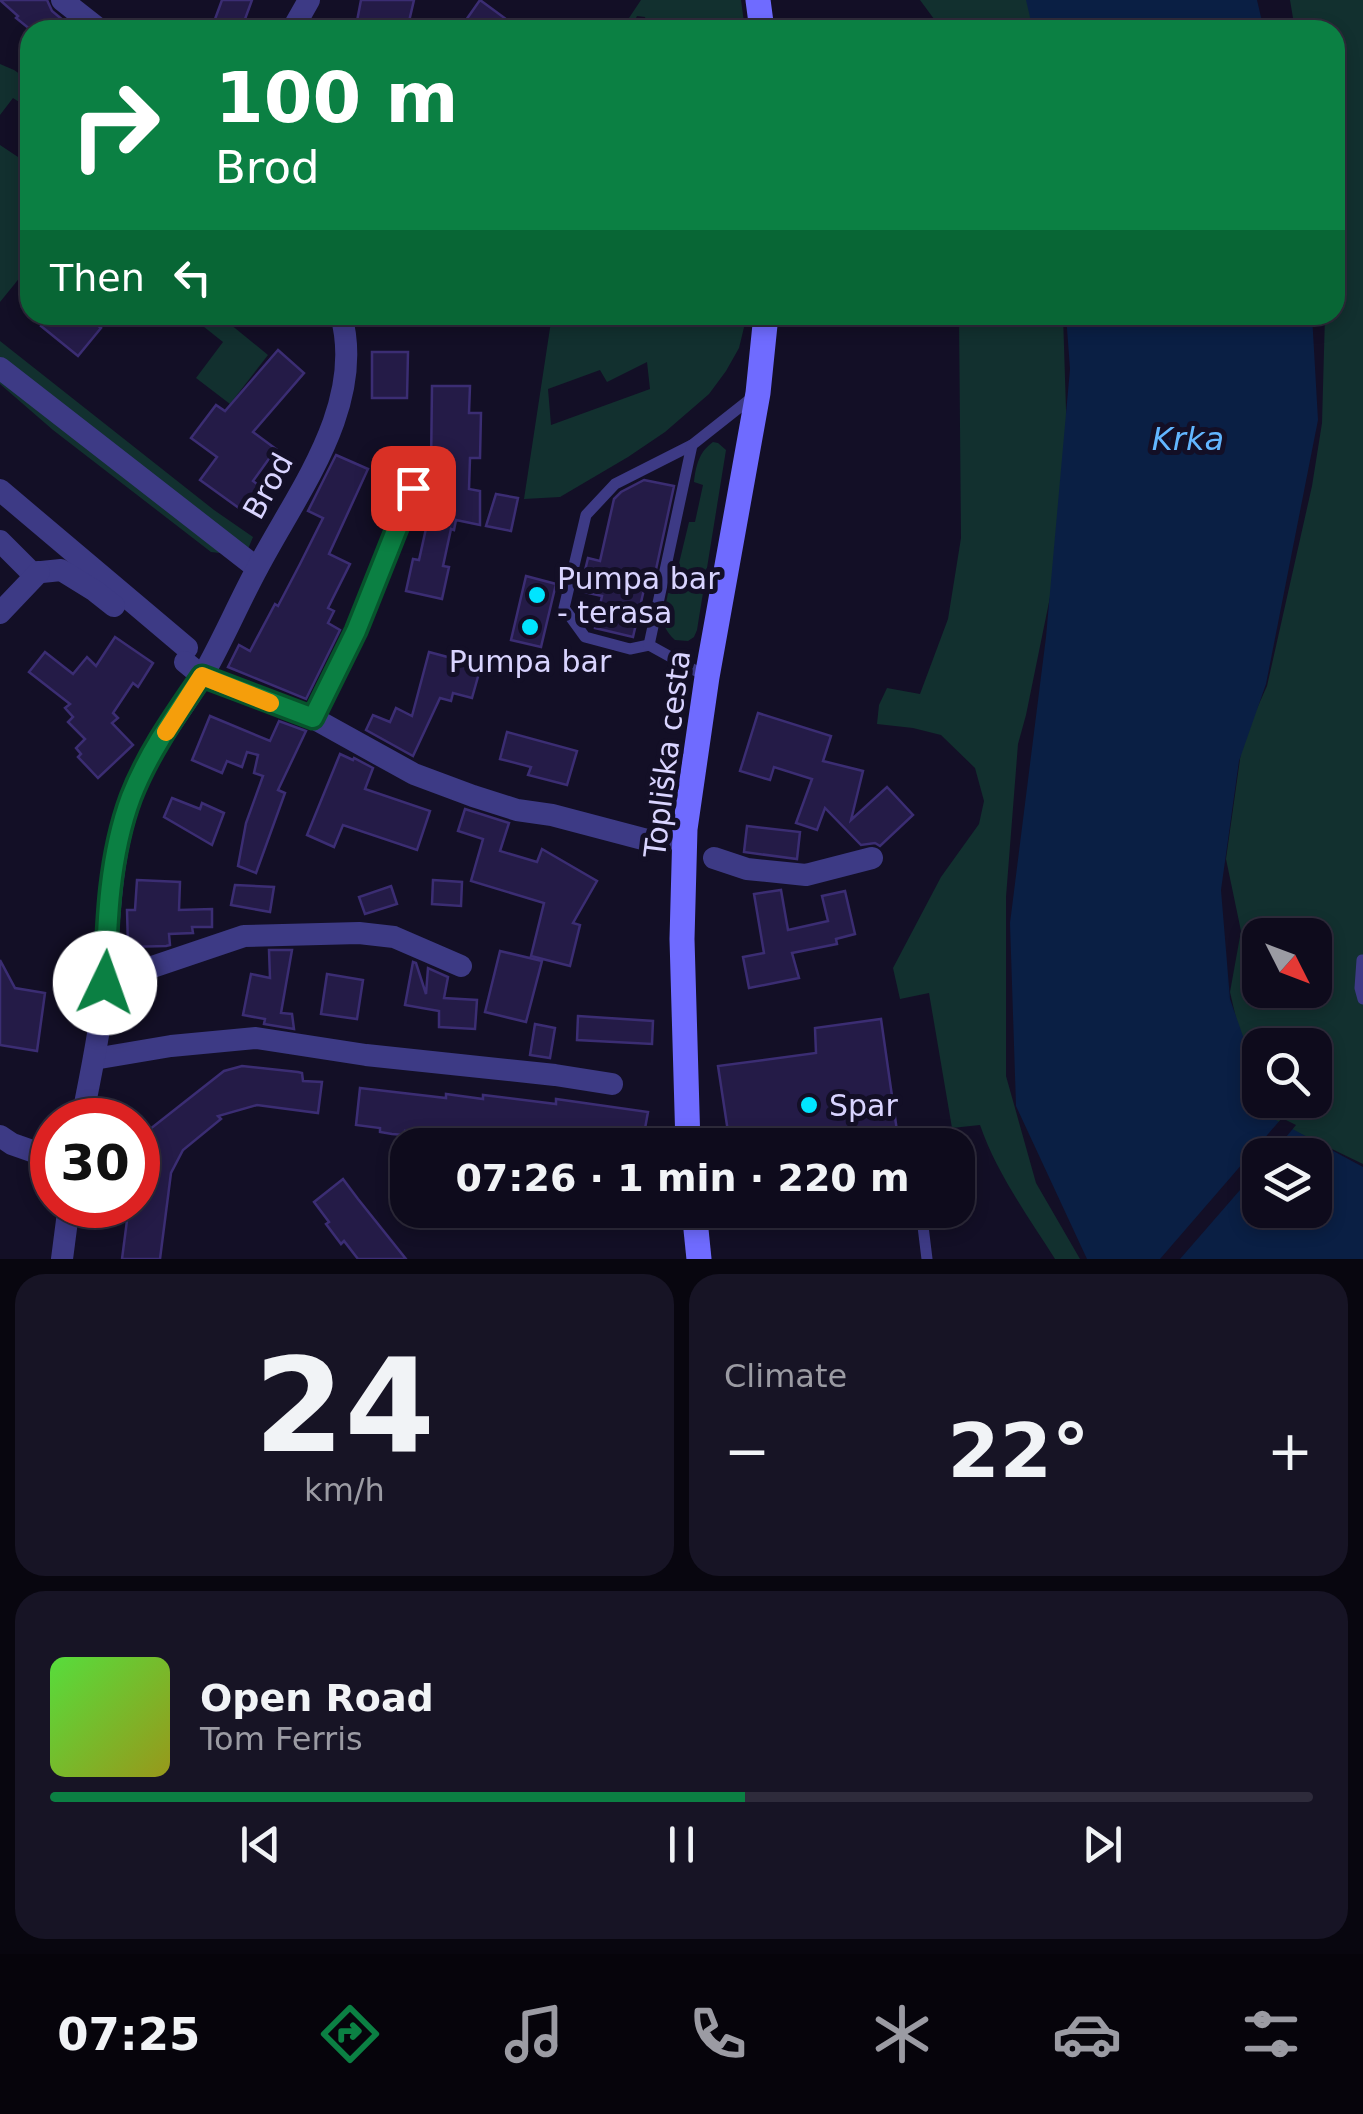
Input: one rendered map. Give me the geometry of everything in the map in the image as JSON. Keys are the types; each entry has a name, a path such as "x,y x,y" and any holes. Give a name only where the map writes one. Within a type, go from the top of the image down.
{"main road":[{"name":"Topliška cesta","path":"688,1128 682,939 685,830 707,678 758,393 765,325"},
{"path":"696,1228 699,1259"}],"street":[{"path":"62,0 87,20"},
{"name":"Brod","path":"86,1098 105,983 112,870 131,798 191,662 257,568 320,454 338,410 346,371 344,325"},
{"path":"0,368 257,568"},
{"path":"313,718 356,631 413,488"},
{"path":"0,490 191,662 313,718 414,774 517,810 552,815 662,844"},
{"path":"0,540 32,572 62,570 96,591 159,643"},
{"path":"0,613 39,572"},
{"path":"714,858 747,869 806,875 872,858"},
{"path":"105,983 244,936 394,936 461,966"},
{"path":"94,1059 256,1038 612,1084"},
{"path":"0,1136 30,1150"},
{"path":"62,1259 66,1228"}],"lane":[{"path":"707,678 649,644 630,649 585,637 564,608 586,515 615,484 692,446 758,393"},
{"path":"649,644 692,446"},
{"path":"1362,960 1363,1000"},
{"path":"923,1228 927,1259"}],"green space":[{"path":"641,0 741,0 744,20 645,20 637,16 628,20"},
{"path":"920,0 1031,0 1036,20 934,20"},
{"path":"1290,0 1363,0 1363,1164 1332,1149 1332,1138 1309,1138 1272,1118 1332,1118 1332,1028 1242,1028 1242,1044 1230,992 1241,931 1226,859 1241,752 1267,686 1312,486 1322,423 1325,325 1345,325 1345,20 1293,20"},
{"path":"0,64 20,74 20,103 13,98 0,115"},
{"path":"0,145 20,158 20,277 0,302"},
{"path":"202,325 231,325 268,355 230,404 196,378 223,342"},
{"path":"550,325 745,325 739,348 709,394 665,432 560,497 524,499","holes":["647,362 650,389 551,425 548,389 600,370 607,382"]},
{"path":"959,325 1063,325 1069,504 1018,744 1006,897 1006,1076 1036,1183 1080,1259 1055,1259 1004,1178 980,1125 952,1128 929,993 900,999 893,968 941,877 979,824 984,801 975,768 941,735 877,724 879,705 887,688 920,694 948,619 961,538"},
{"path":"0,341 253,537 245,556 211,552 0,384"},
{"path":"713,442 726,450 697,630 688,641 675,640 666,628 664,613 668,593 678,594 679,585 674,584 689,522 695,522 703,485 694,482 697,465"}],"water":[{"path":"1026,0 1257,0 1262,20 1031,20"},
{"name":"Krka","path":"1067,325 1313,325 1318,420 1266,684 1239,761 1221,890 1230,999 1242,1033 1242,1118 1272,1118 1309,1138 1242,1138 1242,1228 1332,1228 1332,1150 1363,1167 1363,1259 1087,1259 1016,1106 1010,923 1046,637 1070,369"}],"pier":[{"path":"1282,1118 1296,1125 1285,1138 1265,1138"},
{"path":"1242,1164 1242,1188 1180,1259 1160,1259"}],"building":[{"path":"0,0 47,0 63,20 20,21"},
{"path":"222,0 252,0 245,20 215,20"},
{"path":"361,0 414,0 409,20 357,20"},
{"path":"480,0 507,20 466,20"},
{"path":"97,325 101,328 78,356 41,326"},
{"path":"278,350 304,373 253,432 276,449 253,481 261,487 243,511 200,480 217,457 191,438 216,405 225,411"},
{"path":"372,352 408,352 407,398 372,398"},
{"path":"432,386 470,386 469,413 481,413 480,458 470,458 469,489 480,491 480,525 456,520 454,530 451,529 443,566 449,567 442,599 406,591 413,559 419,560 427,524 421,523 431,469"},
{"path":"336,455 368,469 329,554 350,564 328,608 334,611 328,623 340,630 306,699 228,667 239,645 250,651 300,564 323,518 308,511"},
{"path":"644,480 674,486 655,574 648,572 633,637 595,628 602,596 580,591 588,558 600,561 614,499"},
{"path":"496,494 518,498 511,531 486,526"},
{"path":"526,576 556,584 541,647 511,640"},
{"path":"115,637 153,663 138,687 133,683 113,713 118,718 112,723 133,745 98,778 78,757 81,754 76,748 85,739 68,722 73,717 65,708 70,704 29,672 45,652 73,674 87,657 96,666"},
{"path":"429,652 481,666 472,698 453,693 451,701 440,698 413,756 366,730 373,715 390,722 396,708 412,716"},
{"path":"758,713 831,736 823,761 863,771 851,820 887,787 913,815 880,846 861,845 825,808 817,830 796,823 812,779 774,767 770,780 740,771"},
{"path":"210,716 270,741 279,721 306,731 278,790 285,793 256,873 238,866 246,823 263,776 254,773 258,755 247,752 242,767 227,761 222,773 192,760"},
{"path":"507,732 577,751 567,785 528,775 531,767 500,759"},
{"path":"340,754 373,768 365,789 430,811 417,850 343,825 334,847 307,835"},
{"path":"172,798 200,809 202,803 224,813 212,845 164,817"},
{"path":"465,809 509,823 500,851 537,862 542,849 597,881 573,923 580,925 570,966 531,956 544,903 471,881 483,839 458,831"},
{"path":"747,826 800,832 797,859 744,852"},
{"path":"137,880 180,882 179,910 212,909 212,927 192,927 193,933 169,934 170,945 166,946 128,947 127,910 135,910"},
{"path":"433,880 462,882 461,906 432,904"},
{"path":"235,885 274,887 270,912 231,905"},
{"path":"391,886 397,904 365,914 359,897"},
{"path":"781,890 788,930 828,921 822,896 845,891 855,934 836,939 837,944 792,953 799,978 749,988 743,957 764,953 754,894"},
{"path":"269,950 292,950 281,1013 292,1014 294,1029 264,1024 265,1019 243,1015 251,974 270,978"},
{"path":"500,951 542,961 526,1022 485,1012"},
{"path":"0,960 15,988 45,993 37,1051 0,1045"},
{"path":"413,962 426,994 428,968 448,977 444,998 477,1000 475,1029 439,1027 439,1011 405,1005"},
{"path":"327,974 363,980 357,1019 321,1014"},
{"path":"578,1016 653,1021 652,1044 577,1040"},
{"name":"Spar","path":"881,1019 897,1128 727,1128 718,1066 816,1053 815,1028"},
{"path":"535,1024 555,1028 550,1058 530,1055"},
{"path":"242,1066 302,1073 303,1081 322,1082 318,1113 257,1105 218,1116 221,1119 183,1150 171,1173 160,1259 122,1259 126,1228 160,1228 160,1121 224,1071"},
{"path":"360,1088 446,1098 446,1094 483,1099 483,1095 556,1104 556,1099 648,1112 645,1128 390,1128 390,1134 380,1132 380,1128 356,1125"},
{"path":"343,1179 406,1259 358,1259 344,1241 341,1244 314,1202"}],"slow traffic":[{"path":"166,732 202,676 270,703"}],"place":[{"name":"Pumpa bar - terasa","path":"537,595"},
{"name":"Pumpa bar","path":"530,627"},
{"name":"Spar","path":"809,1105"}],"route":[{"path":"105,983 112,870 131,798 150,756 202,676 313,718 356,631 413,488"}]}
